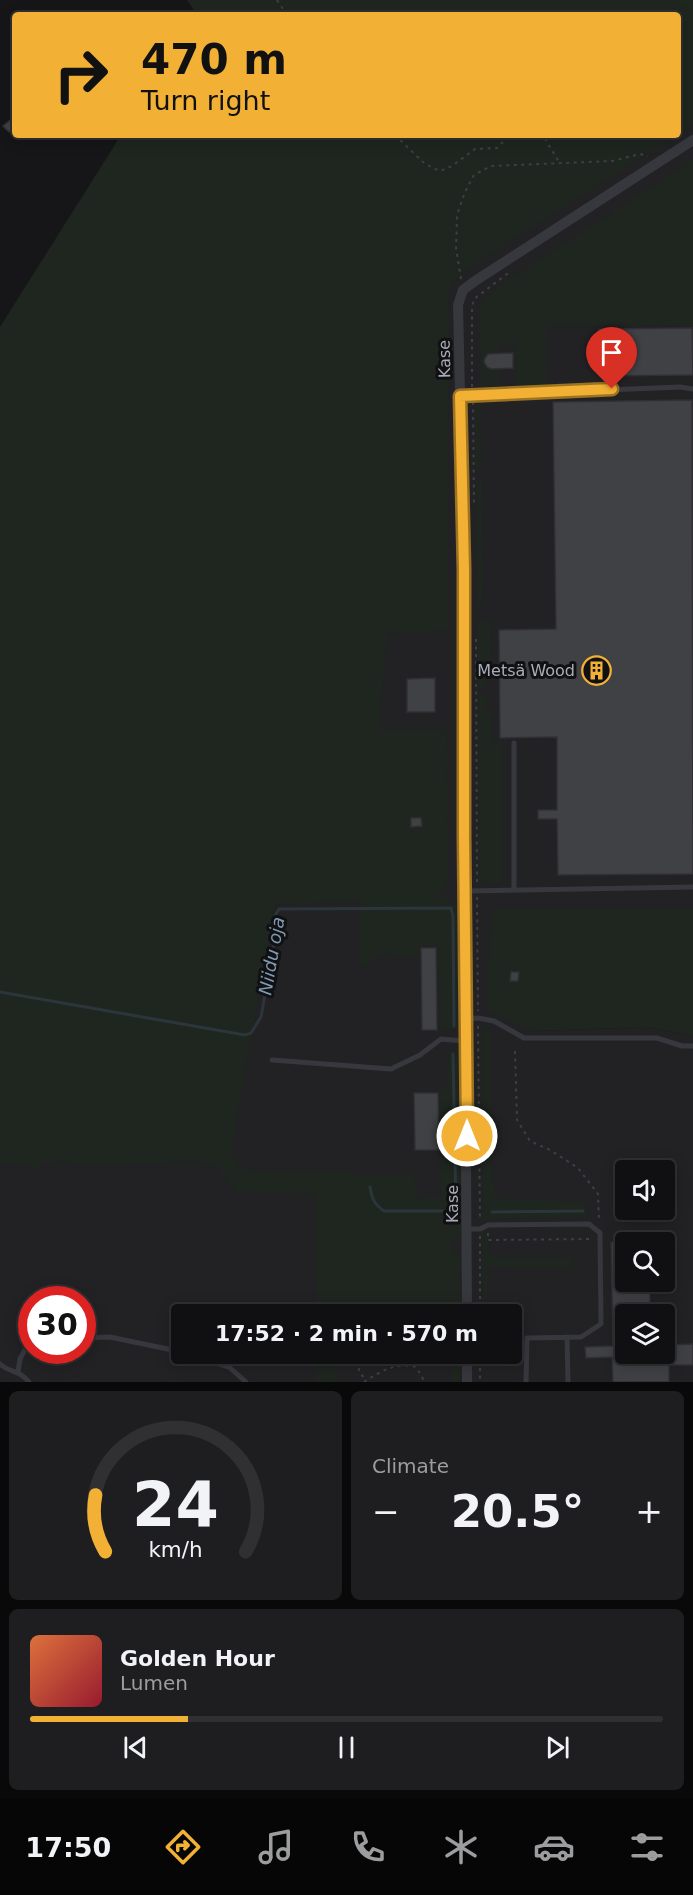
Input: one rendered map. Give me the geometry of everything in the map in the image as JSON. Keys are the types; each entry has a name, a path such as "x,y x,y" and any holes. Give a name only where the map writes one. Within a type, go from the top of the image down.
{"street":[{"path":"463,291 475,280 693,140"},
{"name":"Kase","path":"463,291 458,305 464,569 467,1304"},
{"path":"467,1364 467,1382"}],"lane":[{"path":"460,396 680,387 693,389"},
{"path":"514,743 514,890"},
{"path":"464,891 693,887"},
{"path":"466,1019 478,1018 494,1021 524,1038 657,1038 682,1046 693,1046"},
{"path":"272,1060 391,1069 420,1055 441,1039 466,1041"},
{"path":"468,1229 488,1226 589,1224 600,1233 601,1324 581,1337 526,1338 526,1382"},
{"path":"96,1338 110,1337 171,1350"},
{"path":"567,1337 568,1382"},
{"path":"0,1364 21,1373 29,1382"},
{"path":"18,1372 19,1364"},
{"path":"219,1364 229,1367 246,1382"}],"path":[{"path":"398,138 425,164 440,171 452,166 475,149 496,148 507,138"},
{"path":"543,138 559,162"},
{"path":"463,291 456,248 457,215 474,175 491,166 612,161 640,154 656,157 659,162"},
{"path":"474,508 472,307 474,299 517,267"},
{"path":"476,636 480,1229"},
{"path":"515,1051 517,1120 530,1141 550,1150 578,1168 598,1194 600,1233"},
{"path":"480,1304 480,1233 488,1232 489,1240 593,1239"},
{"path":"359,1364 359,1371 365,1382 393,1366 405,1364 416,1367 424,1382"},
{"path":"480,1364 480,1382"}],"shaded area":[{"path":"187,0 693,0 693,125 681,132 681,12 195,12"},
{"path":"681,85 693,85 693,909 491,909 534,1031 647,1027 693,1036 693,1382 0,1382 0,1153 390,263 440,138 681,138"},
{"path":"119,138 672,138 498,249 459,276 448,292 448,630 387,634 379,730 447,729 448,881 439,896 448,897 448,902 458,907 458,1029 440,1029 438,945 420,945 419,956 378,955 368,967 361,966 361,900 275,905 231,1150 235,1162 249,1171 313,1170 350,1173 353,1176 415,1175 417,1198 441,1197 439,1088 447,1087 449,1050 456,1051 460,1060 461,1235 451,1239 451,1250 460,1255 461,1304 317,1304 315,1194 238,1191 213,1164 198,1162 99,1164 44,1162 37,1170 27,1164 0,1163 0,327"},
{"path":"693,160 693,325 546,326 546,387 515,385 516,345 498,344 498,387 481,387 481,303 490,292"},
{"path":"475,401 481,402 482,467 475,467"},
{"path":"476,480 482,480 483,605 477,608"},
{"path":"490,618 491,676 486,677 486,688 478,688 477,621"},
{"path":"477,694 486,694 487,711 492,712 491,740 502,741 502,881 493,883 479,881"},
{"path":"491,909 693,909 693,1036 647,1027 534,1031 487,1011"},
{"path":"482,1027 491,1029 491,1162 496,1198 586,1202 585,1217 489,1219 483,1224"},
{"path":"487,1233 491,1257 573,1258 573,1269 488,1267 487,1304 483,1304 482,1234"},
{"path":"317,1364 347,1364 337,1367 338,1382 317,1382"},
{"path":"452,1364 461,1364 460,1379 452,1382"}],"building":[{"path":"12,118 12,130 9,132 3,126"},
{"path":"692,328 693,375 599,376 599,329"},
{"path":"513,353 513,368 491,369 484,362 488,354"},
{"name":"Metsä Wood","path":"692,400 693,874 558,875 557,819 538,819 538,810 557,810 557,737 500,738 499,630 556,629 553,402"},
{"path":"435,678 435,712 407,712 407,679"},
{"path":"411,818 421,818 422,826 411,827"},
{"path":"421,948 436,948 437,1030 422,1030"},
{"path":"511,972 519,972 518,981 510,981"},
{"path":"414,1093 438,1093 439,1150 415,1150"},
{"path":"611,1242 615,1242 615,1292 650,1292 650,1304 615,1304 615,1364 675,1364 675,1345 693,1344 693,1365 669,1365 669,1382 613,1382 612,1357 586,1358 585,1347 613,1346"}],"waterway":[{"name":"Niidu oja","path":"0,992 245,1035 251,1033 261,1017 273,949 276,914 279,909 451,908 454,1026"},
{"name":"Niidu oja","path":"370,1187 374,1201 384,1211 456,1211 453,1054"},
{"name":"Niidu oja","path":"492,1212 583,1211"}],"place":[{"name":"Metsä Wood","path":"596,670"}],"route":[{"path":"467,1136 464,569 460,396 612,389"}]}
